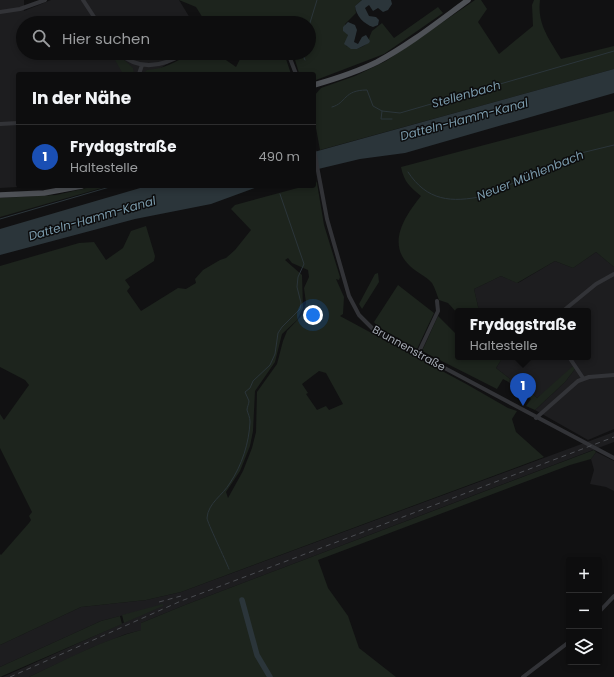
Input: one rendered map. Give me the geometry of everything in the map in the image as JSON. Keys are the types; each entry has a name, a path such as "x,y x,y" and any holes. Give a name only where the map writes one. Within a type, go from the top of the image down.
{"main road":[{"path":"316,85 355,71 384,58 416,38 468,0"},
{"path":"0,195 44,193 71,188"}],"street":[{"path":"0,12 20,9 45,0"},
{"path":"83,0 93,16"},
{"path":"129,60 142,65 160,65 170,60"},
{"path":"291,60 295,72"},
{"path":"140,72 142,65"},
{"path":"0,124 16,123"},
{"name":"Brunnenstraße","path":"316,159 327,220 346,289 354,307 372,329 536,418 614,458"},
{"path":"567,308 596,284 614,274"},
{"path":"418,354 438,311 437,301"},
{"path":"572,360 583,378"},
{"path":"536,418 572,385 583,378 614,375"},
{"path":"602,609 614,596"},
{"path":"523,677 566,644"}],"shaded area":[{"path":"0,0 24,0 24,11 51,0 179,0 189,16 16,16 16,60 173,60 155,72 16,72 16,187 0,188"},
{"path":"179,0 362,0 355,6 356,13 345,24 348,35 346,46 357,49 366,44 372,31 382,23 394,38 438,7 443,13 384,54 316,80 316,72 299,72 295,60 316,60 316,16 202,16 196,7"},
{"path":"475,0 481,0 487,9 478,22 499,54 533,26 532,5 534,0 540,0 540,17 542,24 548,38 561,59 614,46 614,69 320,150 316,128 316,94 321,88 355,76 386,61"},
{"path":"115,60 124,60 133,68 134,72 122,72"},
{"path":"179,60 226,60 236,67 240,60 286,60 290,72 145,72 147,70 164,67"},
{"path":"614,111 614,267 596,252 573,268 555,261 517,283 501,276 474,289 478,308 455,308 455,311 448,303 439,300 432,283 410,266 399,249 400,230 409,212 421,196 408,184 401,167"},
{"path":"316,181 324,225 340,277 339,280 336,279 344,297 343,314 340,316 508,408 517,411 512,419 516,432 544,457 181,592 146,600 81,607 0,645 0,554 1,555 29,523 31,520 29,516 32,512 0,448 0,414 4,420 29,385 25,380 0,367 0,266 79,243 94,242 106,260 123,248 131,231 146,226 155,256 154,261 125,280 130,287 127,291 141,311 178,288 186,289 196,283 195,279 203,270 226,258 235,250 251,230 231,209 235,205 298,188 316,188","holes":["288,258 292,263 308,270 309,277 304,288 306,303 303,314 287,331 277,364 257,392 256,432 252,448 243,471 228,498 226,492 240,471 250,446 253,431 255,391 275,362 282,334 297,320 303,308 302,275 285,260","319,371 326,373 343,404 329,410 326,406 317,410 306,394 308,393 302,384"]},
{"path":"86,188 102,188 0,217 0,198 56,195"},
{"path":"596,252 614,267 614,429 588,440 535,410 565,382 575,369 537,398 523,385 520,388 508,382 510,379 496,368 501,360 591,360 591,308 478,308 474,289 501,276 518,283 555,261 573,268"},
{"path":"378,273 379,282 362,309 359,304 375,274"},
{"path":"398,285 434,313 417,349 378,327 374,322"},
{"path":"438,316 455,333 455,360 501,360 496,368 510,379 509,382 520,388 503,379 497,389 422,351"},
{"path":"573,366 575,369 565,382 535,410 526,406 531,399 520,388 523,385 537,398"},
{"path":"614,432 614,442 185,605 141,623 142,630 126,634 91,648 29,677 3,677 163,605 101,621 0,667 0,645 81,607 146,600 181,592"},
{"path":"594,450 596,452 591,459 570,465 318,560 328,588 348,616 359,648 396,677 29,677 112,639 141,630 141,623 185,605"},
{"path":"596,452 614,461 614,491 606,487 590,484 594,470 591,459"},
{"path":"163,604 163,606 124,623 122,615"},
{"path":"120,616 122,624 0,677 0,667 101,621"}],"water":[{"path":"362,0 391,0 392,4 388,10 383,12 378,8 373,11 369,5 365,8 369,16 376,17 379,20 378,25 373,27 364,22 357,13 355,6"},
{"path":"348,22 355,25 357,30 354,42 358,44 362,37 366,35 370,41 369,43 357,49 351,49 344,44 348,35 343,31 343,27"},
{"name":"Datteln-Hamm-Kanal","path":"614,69 614,93 405,153 360,159 316,170 316,151"},
{"name":"Datteln-Hamm-Kanal","path":"140,188 255,188 211,204 135,219 0,255 0,229"}],"waterway":[{"path":"312,16 317,0"},
{"name":"Stellenbach","path":"332,107 340,103 349,94 367,90 373,106 382,111 400,113 614,51"},
{"path":"382,111 381,119 392,119"},
{"name":"Neuer Mühlenbach","path":"408,172 415,182 423,189 441,198 472,198 484,196 581,153 614,145"},
{"path":"0,219 106,188"},
{"path":"229,569 208,521 208,513 213,503 227,487 234,476 244,454 250,422 247,410 249,401 245,392 250,388 253,381 270,365 275,354 278,333 300,309 301,303 297,287 298,277 304,264 280,194"},
{"path":"242,600 257,655 270,677"}],"railway":[{"path":"10,677 181,601 614,437"},
{"path":"159,602 181,596"}],"place":[{"name":"Frydagstraße","path":"523,406"}]}
